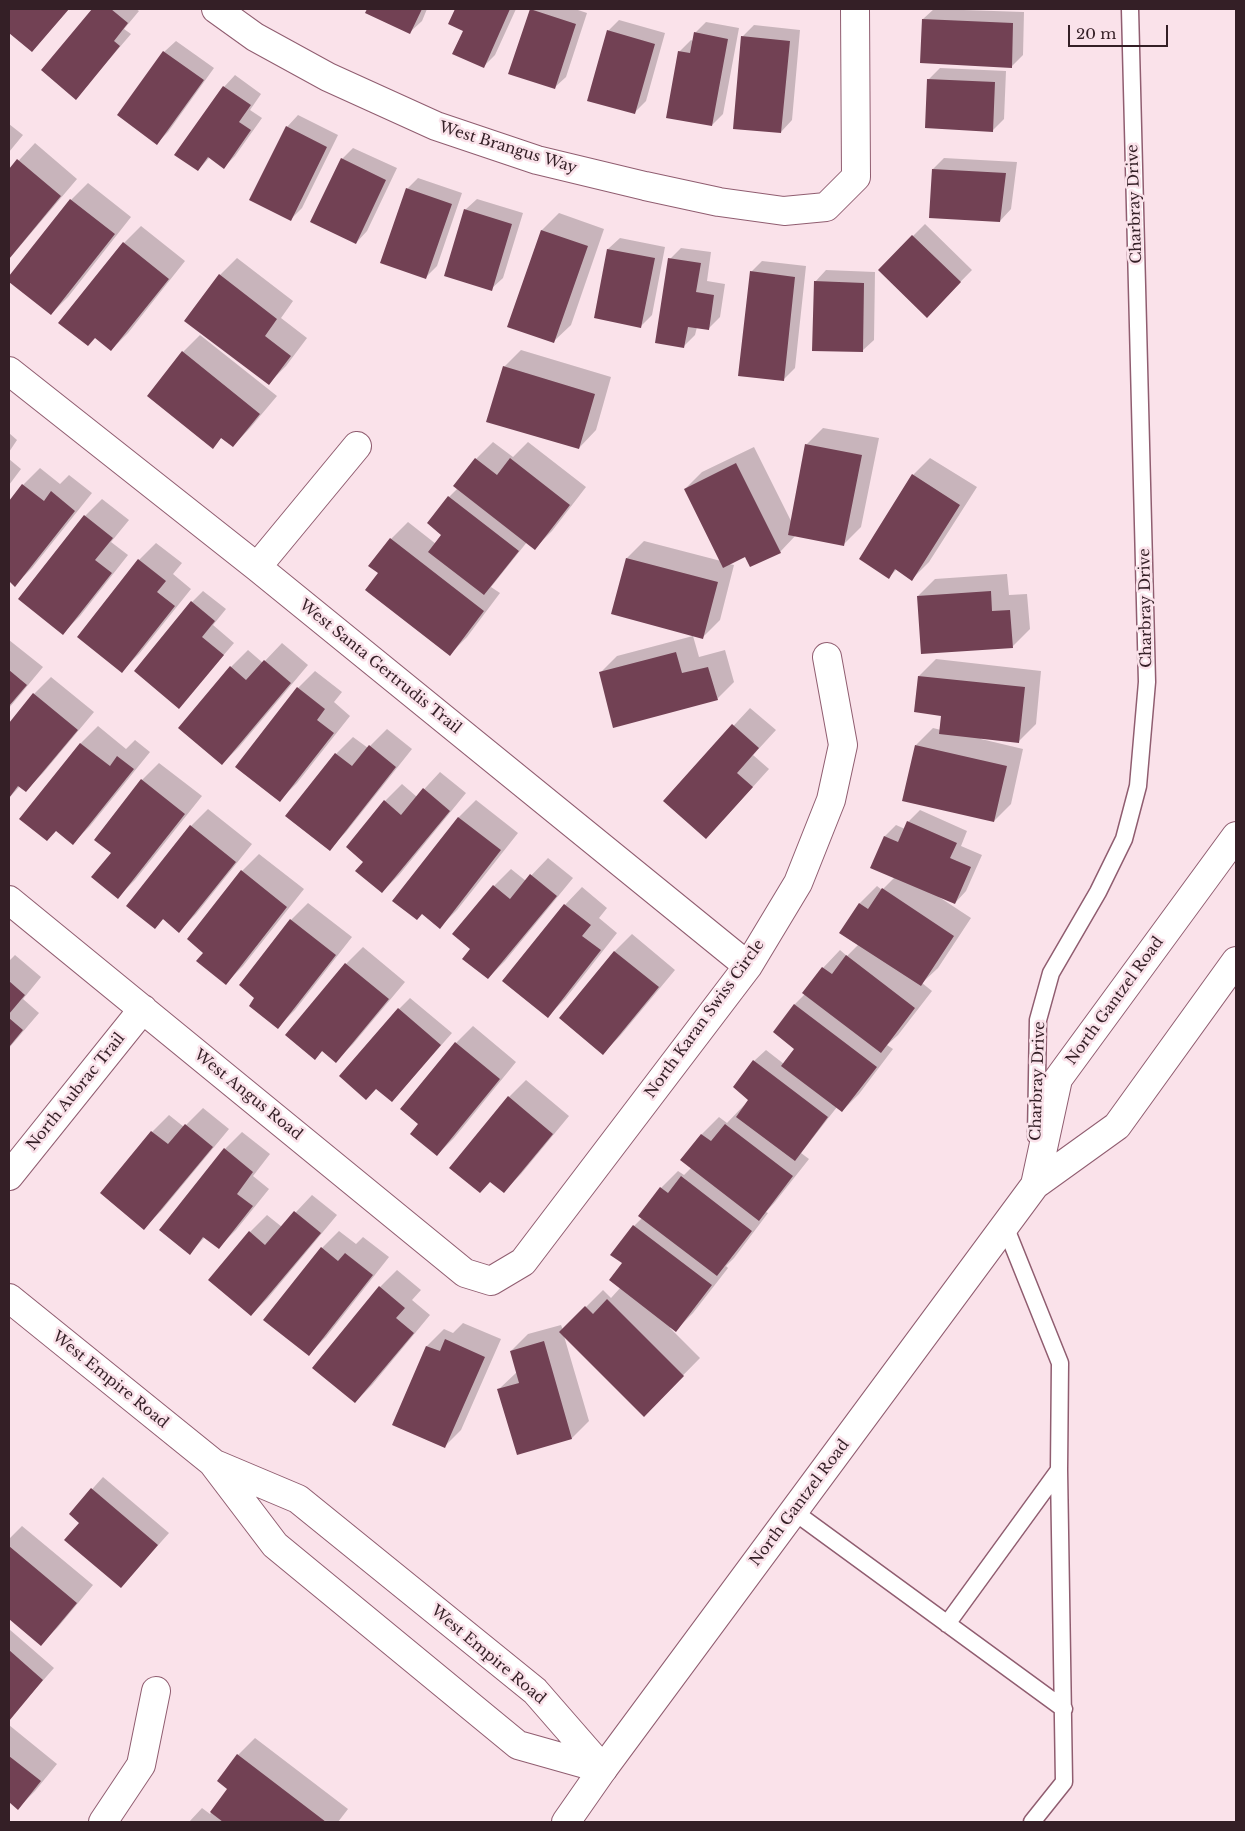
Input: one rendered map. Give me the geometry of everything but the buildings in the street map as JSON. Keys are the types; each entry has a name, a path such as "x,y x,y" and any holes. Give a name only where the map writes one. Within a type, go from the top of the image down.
{"street":[{"name":"West Brangus Way","path":"216,9 255,37 328,77 436,126 537,160 719,202 784,211 826,206 856,177 855,9"},
{"name":"West Santa Gertrudis Trail","path":"9,371 256,566 748,966"},
{"path":"256,566 357,446"},
{"name":"North Karan Swiss Circle","path":"491,1281 523,1262 748,966 798,883 831,800 843,745 827,657"},
{"name":"North Gantzel Road","path":"1035,1186 1058,1079 1236,836"},
{"name":"West Angus Road","path":"9,900 465,1273 491,1281"},
{"name":"North Gantzel Road","path":"566,1822 603,1769 1035,1186 1117,1126 1236,961"},
{"name":"North Aubrac Trail","path":"9,1176 143,1009"},
{"name":"West Empire Road","path":"9,1298 212,1462 275,1544 518,1745 603,1769"},
{"name":"West Empire Road","path":"212,1462 298,1499 535,1691 603,1769"},
{"path":"103,1822 141,1766 156,1691"}],"lane":[{"name":"Charbray Drive","path":"1035,1186 1038,1020 1051,973 1098,892 1124,839 1138,786 1146,691 1130,9"},
{"path":"1005,1226 1060,1363 1059,1470 1064,1782 1032,1822"},
{"path":"947,1624 1059,1470"},
{"path":"794,1511 1064,1709"}]}
